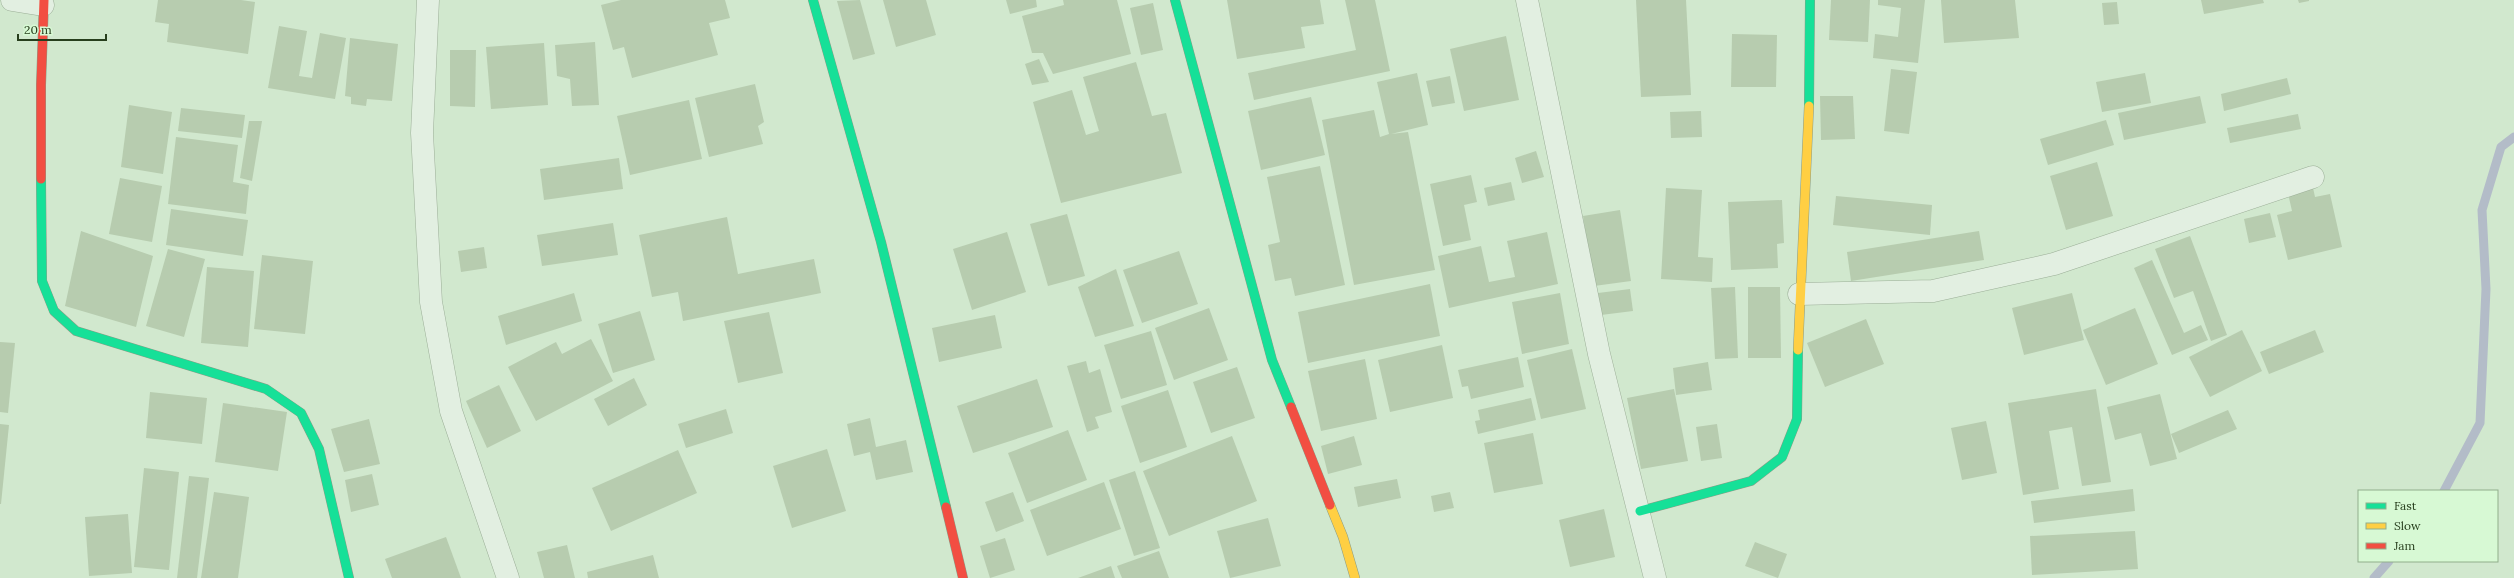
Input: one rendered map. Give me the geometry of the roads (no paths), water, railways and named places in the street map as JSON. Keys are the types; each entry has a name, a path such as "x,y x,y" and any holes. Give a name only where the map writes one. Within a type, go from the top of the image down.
{"street":[{"path":"12,0 44,3 41,85 42,281 54,312 76,330 266,389 301,413 319,449 349,578"},
{"path":"428,0 422,133 431,302 451,411 508,578"},
{"path":"813,0 881,242 963,578"},
{"path":"1175,0 1272,360 1343,537 1355,578"},
{"path":"1527,0 1599,354 1640,511 1655,578"},
{"path":"1640,511 1751,481 1782,457 1796,419 1799,294 1809,115 1810,0"},
{"path":"1799,294 1933,291 2054,264 2313,177"}],"waterway":[{"path":"2445,490 2480,423 2486,289 2482,210 2501,147 2514,137"},
{"path":"2374,578 2388,562"}]}
